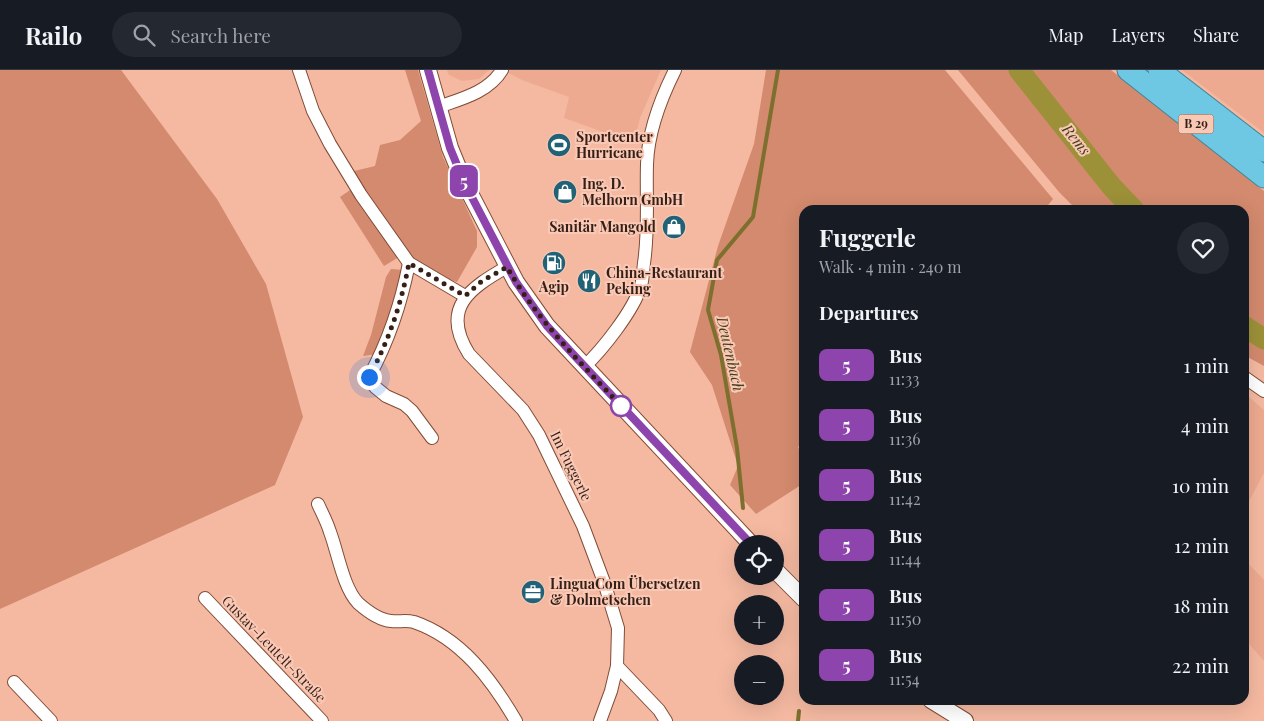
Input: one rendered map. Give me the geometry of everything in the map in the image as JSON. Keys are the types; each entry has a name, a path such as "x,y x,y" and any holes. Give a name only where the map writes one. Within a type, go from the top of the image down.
{"highway":[{"name":"B 29","path":"1128,70 1264,177"},
{"name":"B 29","path":"1160,70 1264,151"}],"street":[{"path":"299,70 313,111 330,144 361,195 409,263 465,296 482,281 507,267"},
{"path":"428,70 450,148 464,182 507,267 529,302 547,326 584,367 743,535"},
{"path":"438,107 466,98 486,87 502,70"},
{"path":"584,367 594,358 624,319 641,286 648,240 647,163 651,132 662,95 675,70"},
{"path":"409,263 403,296 393,327 369,377 375,387 386,396 404,404 412,411 432,438"},
{"name":"Im Fuggerle","path":"465,296 459,307 457,320 458,332 463,344 469,354 523,410 548,453 583,526 604,582 618,628 617,666 611,691 600,721"},
{"path":"1249,380 1264,391"},
{"path":"318,504 330,532 344,579 357,602 375,616 390,621 414,622 443,635 454,643 473,660 494,687 516,721"},
{"path":"784,579 799,594"},
{"name":"Gustav-Leutelt-Straße","path":"205,598 322,721"},
{"path":"617,666 659,710 666,721"},
{"path":"14,682 51,721"},
{"path":"939,705 965,721"}],"shaded area":[{"path":"0,70 121,70 217,199 266,284 303,417 275,485 0,609"},
{"path":"405,70 418,70 443,157 477,231 477,247 457,282 427,272 408,257 350,172 375,166 380,145 400,140 421,121"},
{"path":"447,70 489,70 479,79 462,81 449,75"},
{"path":"503,70 661,70 640,118 634,143 564,118 569,97 522,80"},
{"path":"766,70 945,70 1053,199 1048,205 799,205 799,486 756,514 730,485 738,466 712,385 690,352 718,246 754,144"},
{"path":"958,70 1111,70 1264,191 1264,366 1249,358 1249,205 1072,205 1059,192"},
{"path":"1182,70 1264,70 1264,133"},
{"path":"353,188 399,257 384,266 340,197"},
{"path":"391,269 404,270 378,354 363,356 371,335 386,277"},
{"path":"1249,397 1264,410 1264,473 1249,501"},
{"path":"1249,564 1264,580 1264,661 1249,644"}],"waterway":[{"name":"Deutenbach","path":"743,508 737,448 721,355 708,310 717,260 753,217 778,70"},
{"name":"Rems","path":"1019,70 1112,187 1129,205"},
{"name":"Rems","path":"1249,329 1264,339"},
{"name":"Deutenbach","path":"798,721 799,711"}],"bus line":[{"name":"5","path":"428,70 450,148 464,182 507,267 529,302 547,326 743,535"}],"place":[{"name":"Sportcenter Hurricane","path":"559,145"},
{"name":"Ing. D. Melhorn GmbH","path":"565,192"},
{"name":"Sanitär Mangold","path":"674,227"},
{"name":"Agip","path":"554,263"},
{"name":"China-Restaurant Peking","path":"589,281"},
{"name":"LinguaCom Übersetzen & Dolmetschen","path":"533,592"}],"route":[{"path":"369,377 393,327 403,296 409,263 465,296 482,281 507,267 547,326 623,408 621,406"}]}
